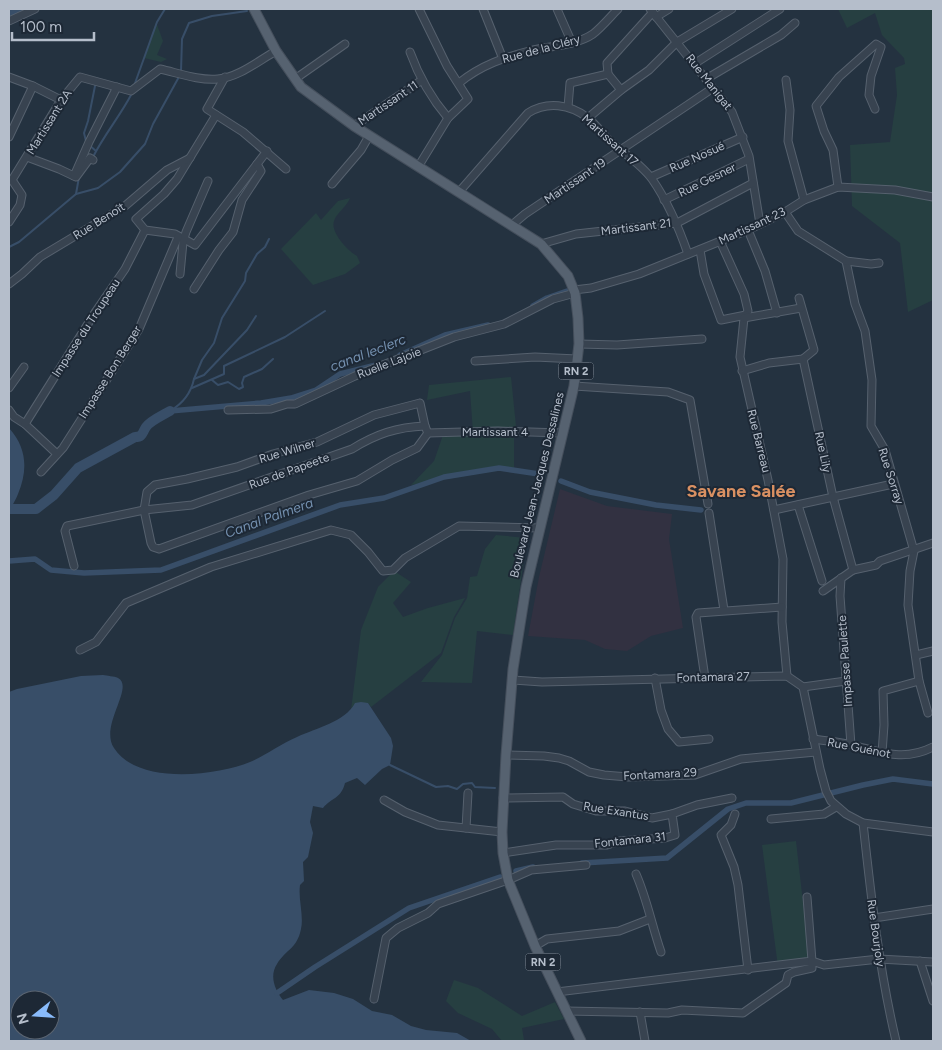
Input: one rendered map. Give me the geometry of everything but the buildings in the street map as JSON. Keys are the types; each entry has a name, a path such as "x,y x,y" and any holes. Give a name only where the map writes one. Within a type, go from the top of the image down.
{"main road":[{"name":"Boulevard Jean-Jacques Dessalines","path":"254,9 276,52 301,87 369,136 541,244 568,276 574,292 579,344 574,386 526,587 513,668 502,832 503,853 508,880"},
{"name":"RN 2","path":"508,880 536,946 581,1041"}],"street":[{"path":"9,21 35,9"},
{"path":"418,167 448,118 468,99 459,82 447,66 419,9"},
{"path":"483,9 503,59"},
{"path":"557,9 572,42"},
{"name":"Rue de la Cléry","path":"459,82 474,70 503,59 572,42 593,34 618,9"},
{"path":"621,90 608,74 607,64 653,13 669,9"},
{"path":"588,118 621,90 649,70 677,42 732,9"},
{"path":"694,64 780,9"},
{"name":"Rue Manigat","path":"653,13 732,112 743,137 749,159 760,224"},
{"path":"706,79 781,35 795,23"},
{"path":"295,79 345,44"},
{"path":"838,187 833,150 824,131 816,106 839,77 876,44 881,47 871,76 869,95 875,109"},
{"name":"Martissant 2A","path":"9,222 20,205 22,195 12,180 61,100 80,76 131,91 160,69 202,78 219,79 240,72 276,52"},
{"path":"410,52 417,73 433,100 448,118"},
{"path":"568,106 570,82 608,74"},
{"path":"9,77 61,100"},
{"path":"225,77 207,109 243,132 286,169"},
{"name":"Martissant 11","path":"354,126 422,80"},
{"path":"786,80 790,110 788,141 804,200"},
{"path":"9,137 33,86"},
{"path":"74,176 117,87"},
{"name":"Martissant 19","path":"512,225 525,214 713,88"},
{"name":"Martissant 17","path":"458,192 528,113 545,106 568,106 588,118 651,177 677,223 688,254"},
{"path":"216,115 190,158 164,194 136,219 145,230 175,234 195,245 267,151"},
{"path":"332,184 361,150 369,136"},
{"name":"Rue Nosué","path":"651,177 743,137"},
{"path":"27,157 76,177 92,159"},
{"name":"Rue Benoît","path":"9,284 40,256 125,206 167,170 190,158"},
{"name":"Rue Gesner","path":"664,200 749,159"},
{"path":"194,288 219,250 234,232 242,200 261,171 257,164"},
{"name":"Impasse Bon Berger","path":"41,472 58,454 139,329 208,182"},
{"name":"Martissant 21","path":"541,244 576,234 677,223 753,184"},
{"name":"Martissant 23","path":"574,292 639,274 700,250 748,230 804,200 838,187 895,190 933,197"},
{"path":"784,212 798,231 846,261 870,264 879,263"},
{"name":"Impasse du Troupeau","path":"25,424 96,311 125,269 145,230"},
{"path":"748,230 765,271 777,313"},
{"path":"180,274 181,237"},
{"name":"Rue Barreau","path":"720,242 744,294 748,311 745,317 740,357 768,480 783,559 782,607 787,676"},
{"path":"700,250 704,274 721,320 801,308"},
{"name":"Rue Sorray","path":"846,261 855,304 865,331 872,380 871,426 884,450 914,551 910,571 908,605 919,682 928,713"},
{"name":"Ruelle Lajoie","path":"228,410 271,408 295,404 355,376 454,337 504,324 554,299 574,292"},
{"path":"742,371 770,363 803,359 814,350 798,298"},
{"path":"579,344 617,345 702,339"},
{"path":"475,361 535,357 577,359"},
{"name":"Rue Lily","path":"803,359 833,497 853,570"},
{"path":"9,388 24,367"},
{"path":"574,386 668,392 690,400 708,504"},
{"name":"Rue Wilner","path":"144,510 147,492 155,485 187,480 237,467 273,454 318,442 374,415 420,403 427,430"},
{"path":"9,410 14,417 25,424 58,454"},
{"name":"Rue de Papeete","path":"74,566 65,531 67,526 144,510 192,505 352,449 391,430 405,427 427,430"},
{"path":"144,510 151,543 153,547 159,549 309,495 357,481 392,460 417,448 427,430"},
{"name":"Martissant 4","path":"427,430 562,433"},
{"path":"774,510 893,484"},
{"path":"798,505 822,581"},
{"path":"709,513 724,610"},
{"path":"80,650 96,642 126,602 211,567 331,530 351,535 383,571 393,570 405,558 459,526 540,528"},
{"path":"823,591 853,570 876,565 880,561 933,544"},
{"name":"Impasse Paulette","path":"841,578 840,596 851,745"},
{"path":"705,678 696,617 700,611 782,607"},
{"path":"916,656 933,652"},
{"path":"787,676 803,687 846,681"},
{"name":"Fontamara 27","path":"513,680 542,682 787,676"},
{"path":"655,678 661,710 668,730 679,742 709,739"},
{"path":"882,753 884,691 919,682"},
{"path":"803,687 826,791 834,804 846,814 863,823 933,832"},
{"name":"Rue Guénot","path":"813,739 902,756 933,747"},
{"name":"Fontamara 29","path":"506,755 544,756 569,761 589,772 628,777 694,775 741,760 816,752"},
{"path":"466,828 468,794"},
{"name":"Rue Exantus","path":"503,798 563,797 572,804 596,811 625,811 652,818 672,814"},
{"name":"Fontamara 31","path":"503,853 556,846 607,845 620,841 665,838 675,835 672,814 697,805 732,798"},
{"path":"384,800 405,812 438,825 502,832"},
{"path":"771,819 824,814 834,804"},
{"path":"735,814 731,825 721,835 734,867 738,885 748,970"},
{"name":"Rue Bourjoly","path":"863,823 886,1003 896,1041"},
{"path":"374,999 386,938 398,928 428,914 438,904 508,880 530,870 586,865"},
{"path":"636,874 645,896 650,919 661,952"},
{"path":"566,1011 673,1013 682,1010 743,1013 786,984 788,976 794,972 812,968 807,897"},
{"path":"874,918 933,909"},
{"path":"536,946 547,939 619,931 650,919"},
{"path":"557,992 812,962 824,965 880,959 933,962"},
{"path":"920,961 933,1001"},
{"path":"640,1012 646,1041"}],"shaded area":[{"path":"9,428 22,451 24,468 21,485 9,518"},
{"path":"560,489 607,506 672,514 669,539 683,628 651,636 627,651 605,649 585,640 528,636 539,577"},
{"path":"103,675 118,678 122,683 122,690 111,729 111,739 114,748 125,760 140,768 178,774 218,771 250,762 291,740 337,720 350,710 355,703 368,703 391,738 393,746 390,765 382,769 365,785 357,778 345,783 339,795 323,808 313,806 310,822 313,833 308,857 303,862 304,881 300,885 301,929 297,941 280,959 273,973 274,983 283,1000 309,990 334,993 353,999 372,1011 392,1015 411,1026 426,1030 457,1033 471,1041 9,1041 9,692 81,676"}],"green space":[{"path":"838,9 933,9 933,300 908,312 900,243 852,206 850,145 890,142 897,95 895,68 905,64 904,58 882,35 875,13 847,28"},
{"path":"156,22 163,41 157,55 167,59 161,62 144,58"},
{"path":"350,198 335,218 333,225 337,236 357,256 360,263 345,274 313,285 281,249 316,213 321,220 338,201"},
{"path":"511,377 516,426 514,427 514,471 502,470 411,485 434,461 443,435 473,433 470,391 427,400 429,385"},
{"path":"496,535 527,538 513,635 477,631 472,683 421,682 442,655 455,618 467,598 470,577 477,576 485,549"},
{"path":"394,571 411,582 393,603 403,617 465,598 454,617 441,653 371,707 368,703 351,710 361,630 378,587"},
{"path":"796,841 810,964 778,967 762,845"},
{"path":"454,980 478,988 522,1016 555,1002 564,1019 522,1028 523,1041 502,1041 492,1029 458,1013 446,1001"}],"waterway":[{"path":"9,16 23,9"},
{"path":"134,86 157,22 165,9"},
{"path":"181,71 182,39 189,23 212,16 247,11"},
{"path":"76,194 98,188 120,172 145,144 153,124 180,75"},
{"path":"86,141 84,133 95,86"},
{"path":"93,157 131,95"},
{"path":"89,145 96,151"},
{"path":"9,247 19,242 76,194 79,177"},
{"path":"194,379 202,360 214,343 222,318 245,281 246,273 257,254 265,247 269,239"},
{"name":"canal leclerc","path":"533,306 547,298 567,291"},
{"path":"192,388 224,374 224,366 285,337 325,311"},
{"path":"170,411 185,398 191,389 194,379 204,375 247,330 256,316"},
{"name":"canal leclerc","path":"400,355 445,335 488,325"},
{"path":"212,380 218,385 228,382 239,389 243,387 244,377 262,369 273,359"},
{"name":"canal leclerc","path":"170,411 261,403 291,398 316,390 340,374 376,365"},
{"path":"10,509 36,509 54,495 78,468 138,437 150,423 170,411"},
{"name":"Canal Palmera","path":"9,561 35,559 51,570 84,573 161,570 340,505 384,498 444,477 499,468 539,474"},
{"name":"Canal Palmera","path":"561,481 590,492 656,505 701,510"},
{"path":"390,765 436,787 448,786 457,789 463,784 472,783 475,787 495,788"},
{"path":"582,863 667,858 728,809 746,803 791,803 893,779 933,784"},
{"path":"516,871 533,867"},
{"path":"277,993 409,908 500,877"}],"district":[{"name":"Savane Salée","path":"741,491"}]}
